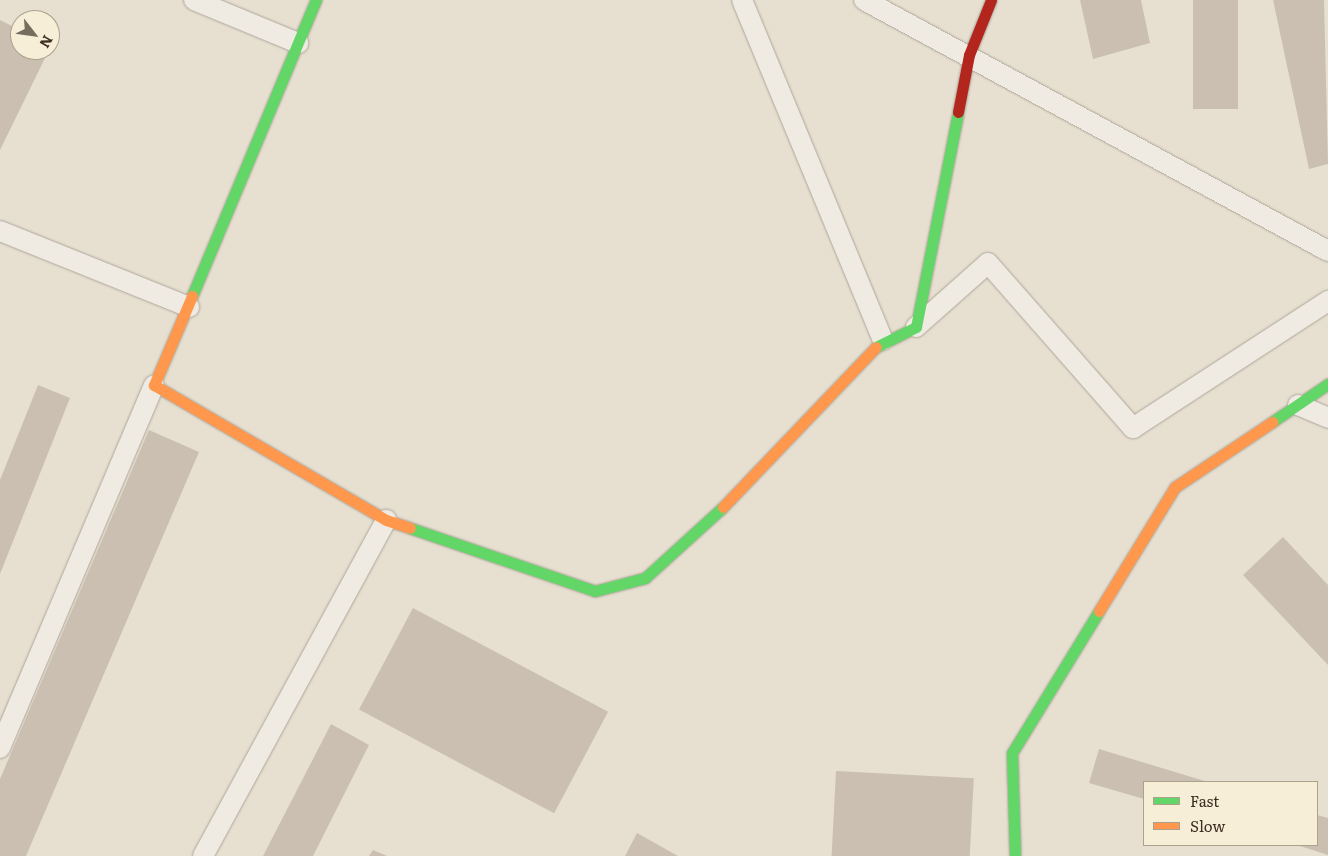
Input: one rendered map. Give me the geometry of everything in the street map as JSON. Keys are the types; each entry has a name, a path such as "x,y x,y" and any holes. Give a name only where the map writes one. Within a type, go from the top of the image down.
{"street":[{"path":"194,0 298,43"},
{"path":"0,748 154,385 189,308 316,0"},
{"path":"742,0 883,340"},
{"path":"864,0 969,55 1328,251"},
{"path":"916,327 969,55 991,0"},
{"path":"0,231 189,308"},
{"path":"154,385 386,520 595,591 645,578 740,491 883,340 916,327 988,263 1133,428 1328,301"},
{"path":"1015,856 1012,754 1175,487 1328,384"},
{"path":"1298,405 1328,418"},
{"path":"203,856 386,520"}],"building":[{"path":"1080,0 1141,0 1150,43 1093,59"},
{"path":"1193,0 1238,0 1238,109 1193,109"},
{"path":"1273,0 1324,0 1328,164 1309,169"},
{"path":"0,20 10,25 10,60 44,60 0,150"},
{"path":"38,385 70,398 0,574 0,480"},
{"path":"149,430 199,452 26,856 0,856 0,779"},
{"path":"1283,537 1328,585 1328,665 1243,575"},
{"path":"413,608 608,712 554,813 359,710"},
{"path":"331,724 369,745 313,856 263,856"},
{"path":"1099,749 1205,781 1143,781 1143,799 1089,783"},
{"path":"836,771 974,778 970,856 832,856"},
{"path":"1318,815 1328,818 1328,855 1300,846 1318,846"},
{"path":"637,833 678,856 625,856"},
{"path":"373,850 387,856 369,856"}],"traffic: fast":[{"path":"192,296 316,0"},
{"path":"876,347 916,327 958,112"},
{"path":"1272,422 1328,384"},
{"path":"410,528 595,591 645,578 723,507"},
{"path":"1015,856 1012,753 1099,611"}],"traffic: slow":[{"path":"192,296 154,385 386,520 410,528"},
{"path":"723,507 876,347"},
{"path":"1099,611 1175,487 1272,422"}],"traffic: jam":[{"path":"958,112 969,55 991,0"}]}
